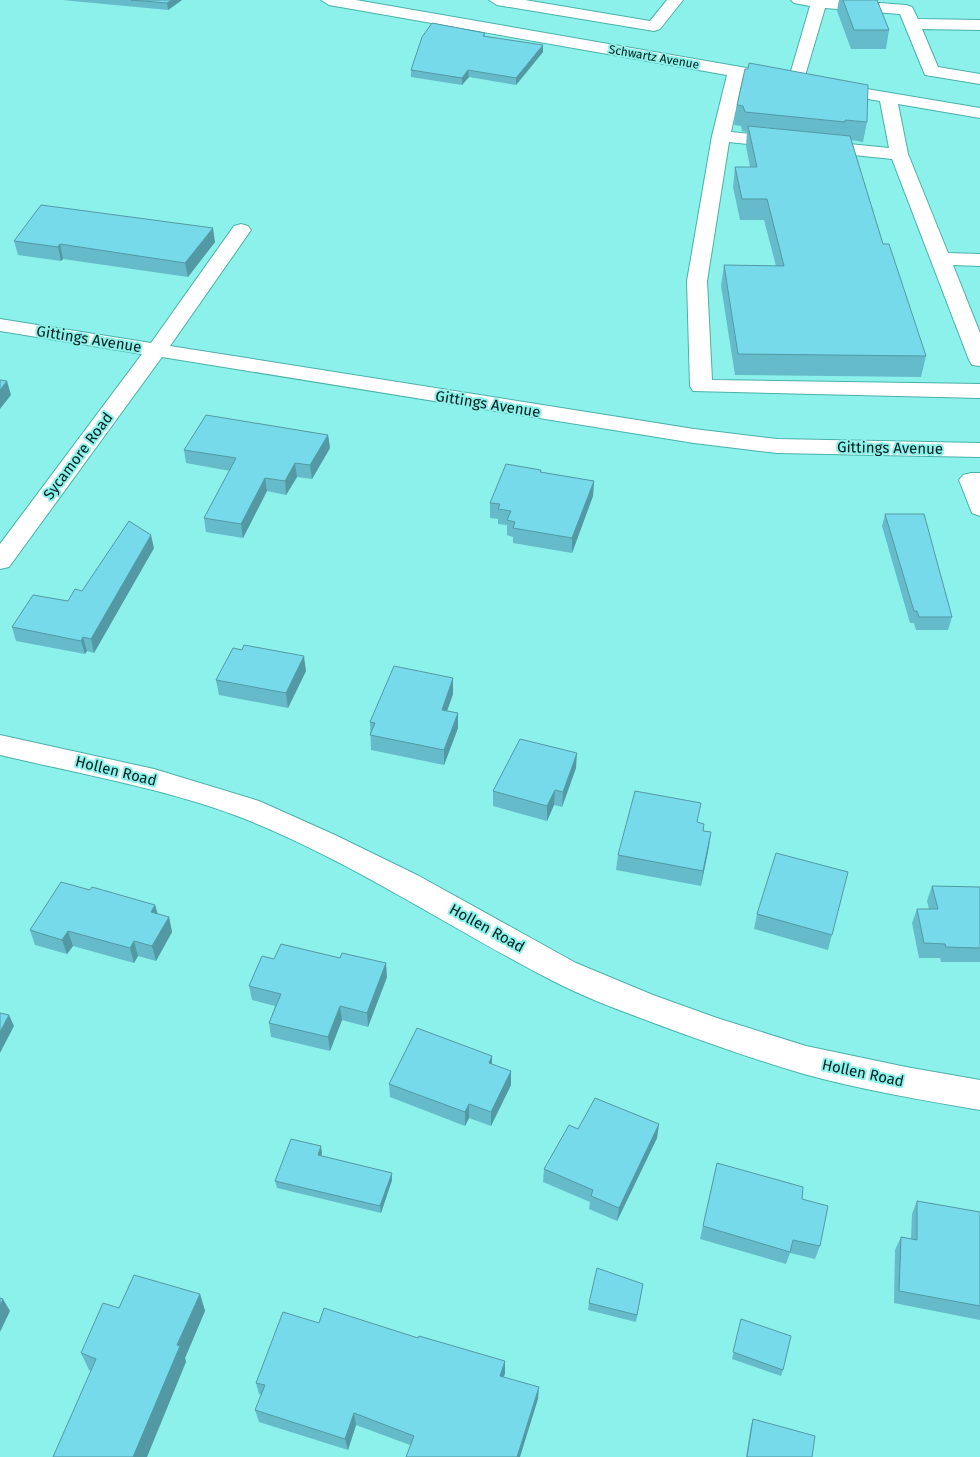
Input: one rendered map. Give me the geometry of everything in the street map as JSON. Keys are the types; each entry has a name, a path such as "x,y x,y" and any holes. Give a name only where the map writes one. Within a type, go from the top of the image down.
{"street":[{"name":"Schwartz Avenue","path":"329,0 980,113"},
{"path":"497,0 654,26 675,0"},
{"path":"799,0 906,10 931,71 980,79"},
{"path":"796,82 819,3"},
{"path":"911,24 980,25"},
{"path":"736,71 722,136 697,281 701,386 980,392"},
{"path":"888,97 899,154 980,360"},
{"path":"722,136 899,154"},
{"name":"Sycamore Road","path":"0,561 188,307 241,230"},
{"path":"941,259 980,260"},
{"name":"Gittings Avenue","path":"0,325 703,438 777,446 980,450"},
{"path":"980,480 971,480 980,508"},
{"name":"Hollen Road","path":"0,744 154,780 249,809 325,843 408,884 565,972 717,1032 806,1060 906,1082 980,1094"}],"building":[{"path":"131,0 172,0 167,3"},
{"path":"843,0 877,0 889,30 854,30"},
{"path":"432,23 485,33 483,36 543,45 516,78 468,70 462,78 411,70 422,37"},
{"path":"749,63 868,85 867,122 845,120 845,122 745,112 743,106 737,105 745,69 748,69"},
{"path":"748,126 850,136 883,244 889,244 926,356 738,354 724,265 784,266 767,199 742,199 735,167 757,167"},
{"path":"41,205 213,228 185,263 60,244 58,247 14,241"},
{"path":"0,380 7,381 0,390"},
{"path":"206,415 328,435 310,465 295,463 285,481 265,478 241,524 204,518 236,458 184,450"},
{"path":"506,464 594,481 572,538 513,528 515,522 507,520 511,511 498,509 500,504 490,503"},
{"path":"885,514 924,514 952,617 919,617 917,611 914,611"},
{"path":"129,521 151,535 91,639 83,637 81,641 12,627 33,595 68,601 75,589 82,591"},
{"path":"244,645 304,656 286,693 216,680 233,648 242,650"},
{"path":"394,666 453,678 442,710 458,713 444,750 370,735 375,723 370,722"},
{"path":"520,739 577,753 563,792 555,790 547,806 493,791"},
{"path":"635,791 701,803 697,822 704,824 703,831 711,832 703,871 618,855"},
{"path":"776,853 848,872 832,935 757,914"},
{"path":"61,882 90,890 92,887 155,905 151,912 169,917 152,946 134,941 130,948 68,931 62,940 30,930"},
{"path":"932,886 980,887 980,948 946,947 945,944 924,943 917,909 938,909"},
{"path":"281,944 340,958 342,953 386,963 367,1013 340,1006 328,1037 269,1023 281,994 249,986 262,956 274,959"},
{"path":"0,1013 9,1015 0,1032"},
{"path":"417,1028 492,1056 489,1063 511,1071 491,1112 469,1104 465,1112 389,1084"},
{"path":"595,1098 659,1124 619,1208 591,1196 593,1190 544,1169 569,1125 578,1129"},
{"path":"291,1139 321,1146 318,1155 392,1173 380,1206 275,1181"},
{"path":"717,1163 803,1187 802,1199 828,1206 820,1246 793,1240 790,1252 703,1226"},
{"path":"917,1201 980,1212 980,1306 899,1291 901,1237 917,1240"},
{"path":"597,1268 643,1284 637,1315 589,1303"},
{"path":"134,1275 200,1294 177,1345 180,1346 133,1457 53,1457 96,1359 81,1353 103,1303 119,1308"},
{"path":"324,1308 418,1338 419,1336 505,1361 500,1376 539,1387 517,1457 406,1457 414,1436 354,1413 345,1439 255,1410 265,1385 256,1383 283,1312 319,1323"},
{"path":"741,1319 791,1336 783,1370 733,1352"},
{"path":"753,1419 815,1436 812,1457 747,1457"}]}
